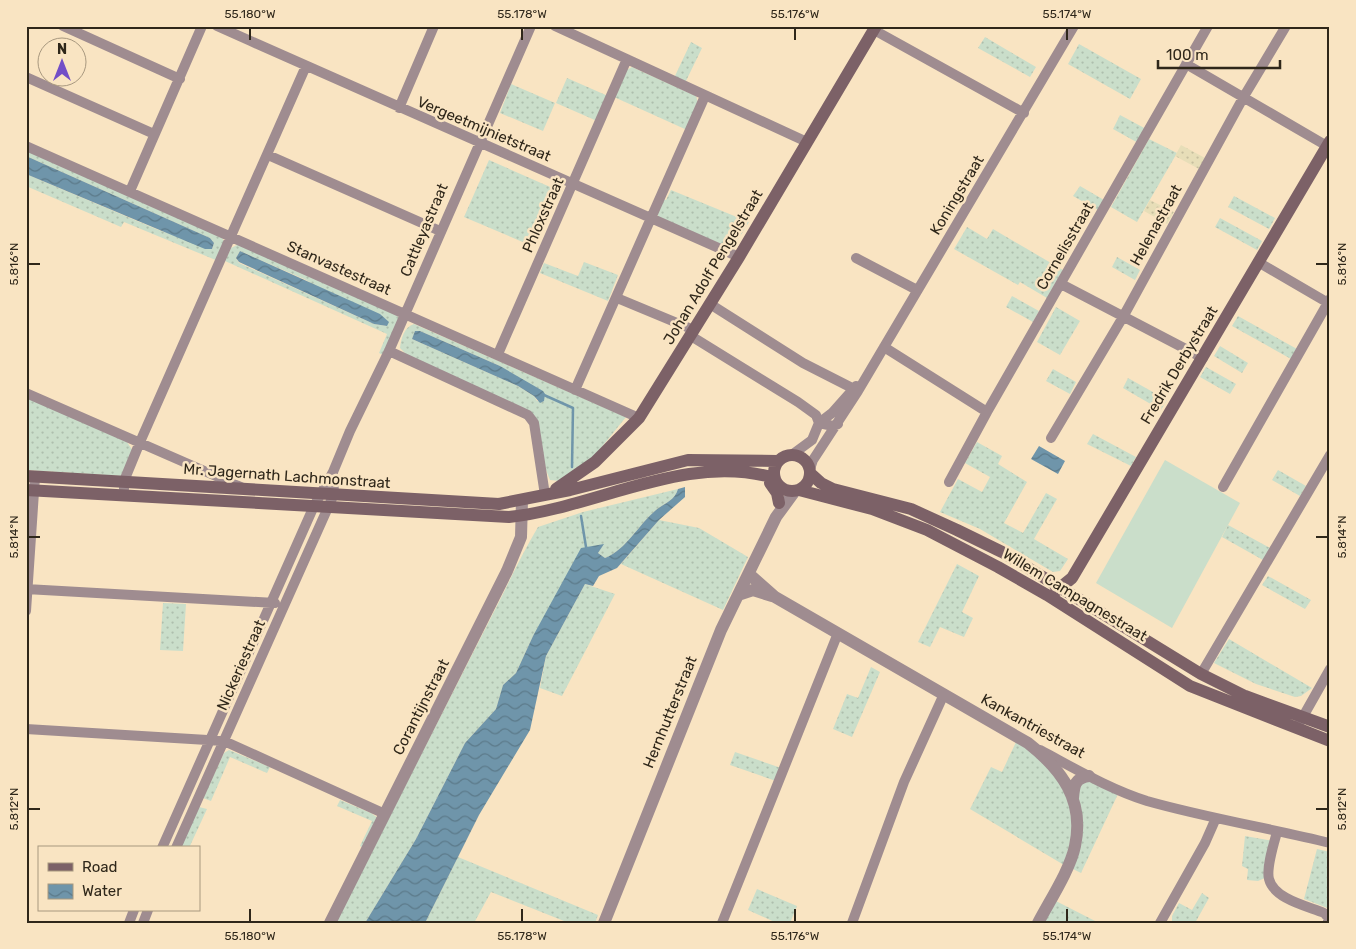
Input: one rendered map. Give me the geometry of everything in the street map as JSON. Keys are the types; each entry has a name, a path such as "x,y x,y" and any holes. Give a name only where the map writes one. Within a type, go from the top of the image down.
{"main road":[{"name":"Johan Adolf Pengelstraat","path":"545,495 595,462 639,418 739,257 875,28"},
{"name":"Fredrik Derbystraat","path":"1047,595 1062,588 1072,578 1328,144"},
{"path":"758,474 777,483 797,490 808,483 810,472 803,458 793,454 785,456 778,461 774,469 777,483"},
{"path":"545,495 688,460 778,461"},
{"name":"Willem Campagnestraat","path":"810,472 821,483 833,489 917,511 1002,552 1201,674 1246,696 1330,727"},
{"name":"Mr. Jagernath Lachmonstraat","path":"30,490 509,517 530,515 679,475 710,473 758,474"},
{"path":"758,474 774,488 780,503"},
{"name":"Mr. Jagernath Lachmonstraat","path":"31,476 477,504 522,500 545,495"},
{"name":"Willem Campagnestraat","path":"797,490 872,509 927,530 998,566 1047,595 1190,686 1297,730 1330,741"}],"street":[{"path":"63,26 180,79"},
{"path":"130,191 202,26"},
{"name":"Vergeetmijnietstraat","path":"217,26 739,257"},
{"path":"399,108 434,26"},
{"name":"Cattleyastraat","path":"314,506 333,472 350,431 389,351 479,141 531,26"},
{"path":"555,26 807,142"},
{"name":"Koningstraat","path":"793,454 812,440 819,423 832,413 865,378 1074,26"},
{"name":"Cornelisstraat","path":"949,482 987,412 1208,26"},
{"name":"Helenastraat","path":"1050,438 1123,317 1286,26"},
{"path":"875,28 1024,113"},
{"name":"Phloxstraat","path":"498,354 627,60"},
{"path":"1186,64 1328,144"},
{"path":"123,495 124,481 140,442 306,66"},
{"path":"26,77 154,134"},
{"path":"575,390 705,96"},
{"name":"Stanvastestraat","path":"26,146 639,418"},
{"path":"268,155 440,231"},
{"path":"856,258 917,290"},
{"path":"1223,487 1329,302 1258,262"},
{"path":"1061,284 1203,358"},
{"path":"617,298 692,333 798,402 816,415 819,423 833,426 838,424"},
{"path":"710,304 803,363 855,390"},
{"path":"884,348 987,412"},
{"path":"389,351 528,415 534,423 545,495"},
{"name":"Koningstraat","path":"810,472 817,454 838,424 855,390"},
{"path":"26,392 247,490"},
{"path":"1201,674 1330,455"},
{"name":"Cattleyastraat","path":"333,472 334,494"},
{"path":"26,611 31,476"},
{"name":"Hernhutterstraat","path":"604,923 697,686 776,517 780,503 777,483"},
{"name":"Hernhutterstraat","path":"776,517 797,490"},
{"name":"Nickeriestraat","path":"177,846 334,494"},
{"path":"522,500 530,515"},
{"name":"Nickeriestraat","path":"163,846 314,506"},
{"name":"Corantijnstraat","path":"330,923 507,572 530,515"},
{"path":"509,517 521,537"},
{"name":"Kankantriestraat","path":"748,574 775,597 1028,743 1089,776 1146,800 1216,818 1330,843"},
{"path":"27,590 270,602 284,606"},
{"path":"738,595 753,590 775,597"},
{"path":"722,923 838,633"},
{"path":"1297,730 1302,717 1330,669"},
{"path":"852,923 904,782 944,694"},
{"path":"26,729 224,740 385,814"},
{"path":"1028,743 1048,759 1061,774 1073,799"},
{"path":"1038,923 1075,847 1077,825 1073,799 1074,783 1079,778 1089,776"},
{"path":"1162,922 1205,843 1216,818"},
{"path":"1277,832 1268,878 1282,895 1324,914 1328,917 1328,923"}],"green space":[{"path":"985,37 1036,67 1030,77 978,48"},
{"path":"691,42 702,48 685,83 674,78"},
{"path":"1079,44 1141,79 1130,99 1068,64"},
{"path":"632,67 696,96 698,103 687,130 614,97 625,71"},
{"path":"567,78 608,96 597,121 556,103"},
{"path":"511,84 555,103 543,131 500,113"},
{"path":"1120,115 1148,130 1140,144 1113,129"},
{"path":"1149,139 1177,153 1137,222 1111,207"},
{"path":"26,149 221,236 225,243 218,261 124,222 121,227 26,186 26,174 156,229 212,249 214,243 210,238 26,156"},
{"path":"489,160 557,190 532,246 464,217"},
{"path":"1080,186 1104,200 1098,210 1073,196"},
{"path":"671,190 749,222 732,249 658,217 658,209 663,199 666,200"},
{"path":"1234,196 1275,218 1269,229 1228,207"},
{"path":"1220,218 1262,241 1257,250 1215,227"},
{"path":"967,227 987,239 993,229 1063,270 1047,298 1020,282 1018,285 954,249"},
{"path":"239,244 396,314 399,318 385,356 379,353 387,334 225,261 231,248","holes":["240,251 304,279 387,326 374,324 239,263 236,258"]},
{"path":"1117,257 1140,270 1135,280 1112,267"},
{"path":"584,262 618,275 608,301 540,273 544,263 578,276"},
{"path":"1012,296 1039,311 1033,322 1006,307"},
{"path":"1056,307 1080,321 1060,355 1037,342"},
{"path":"1238,316 1297,349 1291,359 1232,326"},
{"path":"414,324 626,417 592,459 560,481 550,480 546,470 537,425 406,354 400,348 400,345 404,334","holes":["420,331 500,366 544,401 537,401 534,396 518,386 412,339 415,332"]},
{"path":"1220,346 1248,363 1242,373 1214,356"},
{"path":"1206,367 1236,384 1230,394 1200,377"},
{"path":"1053,369 1076,382 1070,394 1046,381"},
{"path":"1128,378 1167,400 1161,410 1123,388"},
{"path":"26,397 127,442 133,451 121,476 26,470"},
{"path":"1093,434 1136,457 1131,466 1087,444"},
{"path":"977,442 1002,456 998,464 1027,482 1004,523 1023,533 1046,493 1057,499 1034,539 1068,559 1060,571 1053,572 980,529 940,512 958,479 982,492 990,477 965,463"},
{"path":"1165,460 1240,503 1172,628 1096,583"},
{"path":"1278,470 1306,486 1300,496 1272,480"},
{"path":"678,489 672,499 656,510 620,549 605,558 598,553 603,545 533,636 516,673 503,685 496,709 465,743 416,839 365,923 335,923 538,527 583,512"},
{"path":"659,520 699,528 748,557 723,610 621,564"},
{"path":"1228,525 1270,548 1263,560 1222,537"},
{"path":"957,564 979,576 962,612 973,618 964,637 940,627 930,647 918,642"},
{"path":"1268,576 1311,600 1305,609 1262,585"},
{"path":"585,584 615,594 562,696 540,688 546,656"},
{"path":"163,603 186,604 183,651 160,650"},
{"path":"1229,639 1312,688 1301,696 1295,697 1256,684 1214,663"},
{"path":"871,667 880,672 852,737 833,729 847,694 858,698"},
{"path":"1016,742 1045,759 1069,799 1073,833 1064,865 970,809 991,767 1002,772"},
{"path":"229,750 270,767 267,773 230,757 211,801 203,798 224,753"},
{"path":"735,752 781,768 776,781 730,765"},
{"path":"1085,779 1118,794 1081,873 1071,868 1079,784"},
{"path":"340,800 371,813 378,818 364,848 360,846 372,821 337,806"},
{"path":"199,807 207,809 190,846 181,846"},
{"path":"1245,836 1274,841 1267,877 1258,881 1247,880 1248,869 1242,866"},
{"path":"1317,849 1330,852 1330,909 1304,899"},
{"path":"458,857 598,915 595,923 569,923 491,892 474,923 425,923"},
{"path":"757,889 797,906 790,923 777,923 748,910"},
{"path":"1202,893 1209,898 1195,923 1172,923 1172,916 1179,903 1192,910"},
{"path":"1054,900 1099,923 1042,923"}],"sand":[{"path":"1181,145 1205,158 1199,169 1175,156"},
{"path":"1150,200 1174,212 1167,224 1144,211"}],"water":[{"path":"26,156 210,238 214,243 212,249 205,249 26,174"},
{"path":"240,251 380,314 389,322 387,326 374,324 239,262 236,258"},
{"path":"415,331 420,331 500,366 543,391 545,394 544,401 540,403 534,396 518,386 412,339"},
{"path":"1039,446 1065,461 1058,474 1031,459"},
{"path":"685,487 685,497 659,520 617,568 599,576 593,586 585,584 546,656 530,730 479,815 425,923 365,923 416,839 465,743 496,709 503,685 516,673 533,636 581,548 604,544 598,553 605,558 613,554 626,543 656,510 672,499 678,489"}],"waterway":[{"path":"544,395 573,408 572,467"},
{"path":"581,516 586,547"}]}
